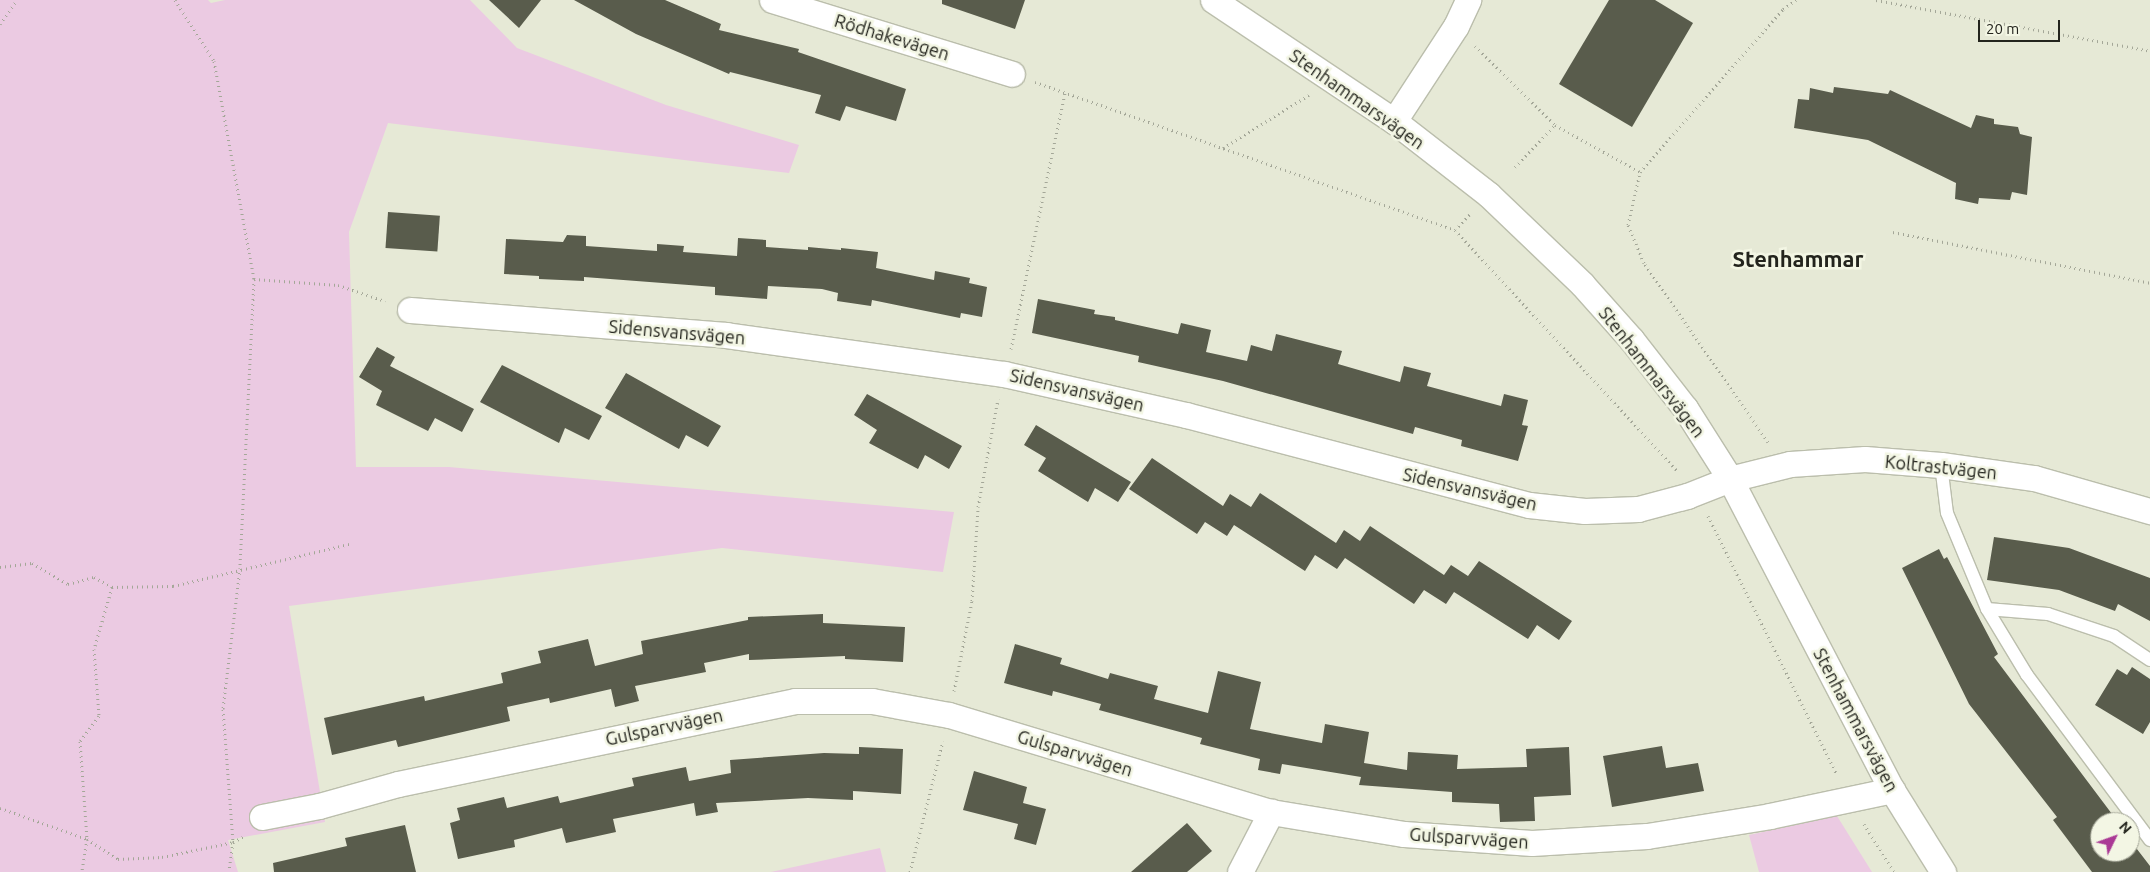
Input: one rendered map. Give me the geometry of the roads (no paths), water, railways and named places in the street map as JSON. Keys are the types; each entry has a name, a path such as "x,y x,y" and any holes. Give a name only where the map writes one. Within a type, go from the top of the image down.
{"street":[{"name":"Rödhakevägen","path":"772,0 1012,74"},
{"name":"Stenhammarsvägen","path":"1213,0 1394,121 1489,195 1582,284 1631,339 1685,408 1730,479 1892,790 1943,872"},
{"path":"1394,121 1456,26 1468,0"},
{"name":"Sidensvansvägen","path":"410,310 726,335 1004,374 1186,415 1529,505 1585,511 1638,509 1695,493 1730,479"},
{"name":"Koltrastvägen","path":"1730,479 1784,465 1865,459 1941,465 2034,478 2150,510"},
{"name":"Gulsparvvägen","path":"262,817 408,782 795,701 872,701 949,715 1270,812 1404,834 1532,842 1646,836 1892,790"},
{"path":"1240,872 1270,812"}],"lane":[{"path":"1941,465 1947,513 1987,609 2027,675 2150,840"},
{"path":"1987,609 2048,614 2114,636 2150,660"}],"district":[{"name":"Stenhammar","path":"1798,259"}]}
